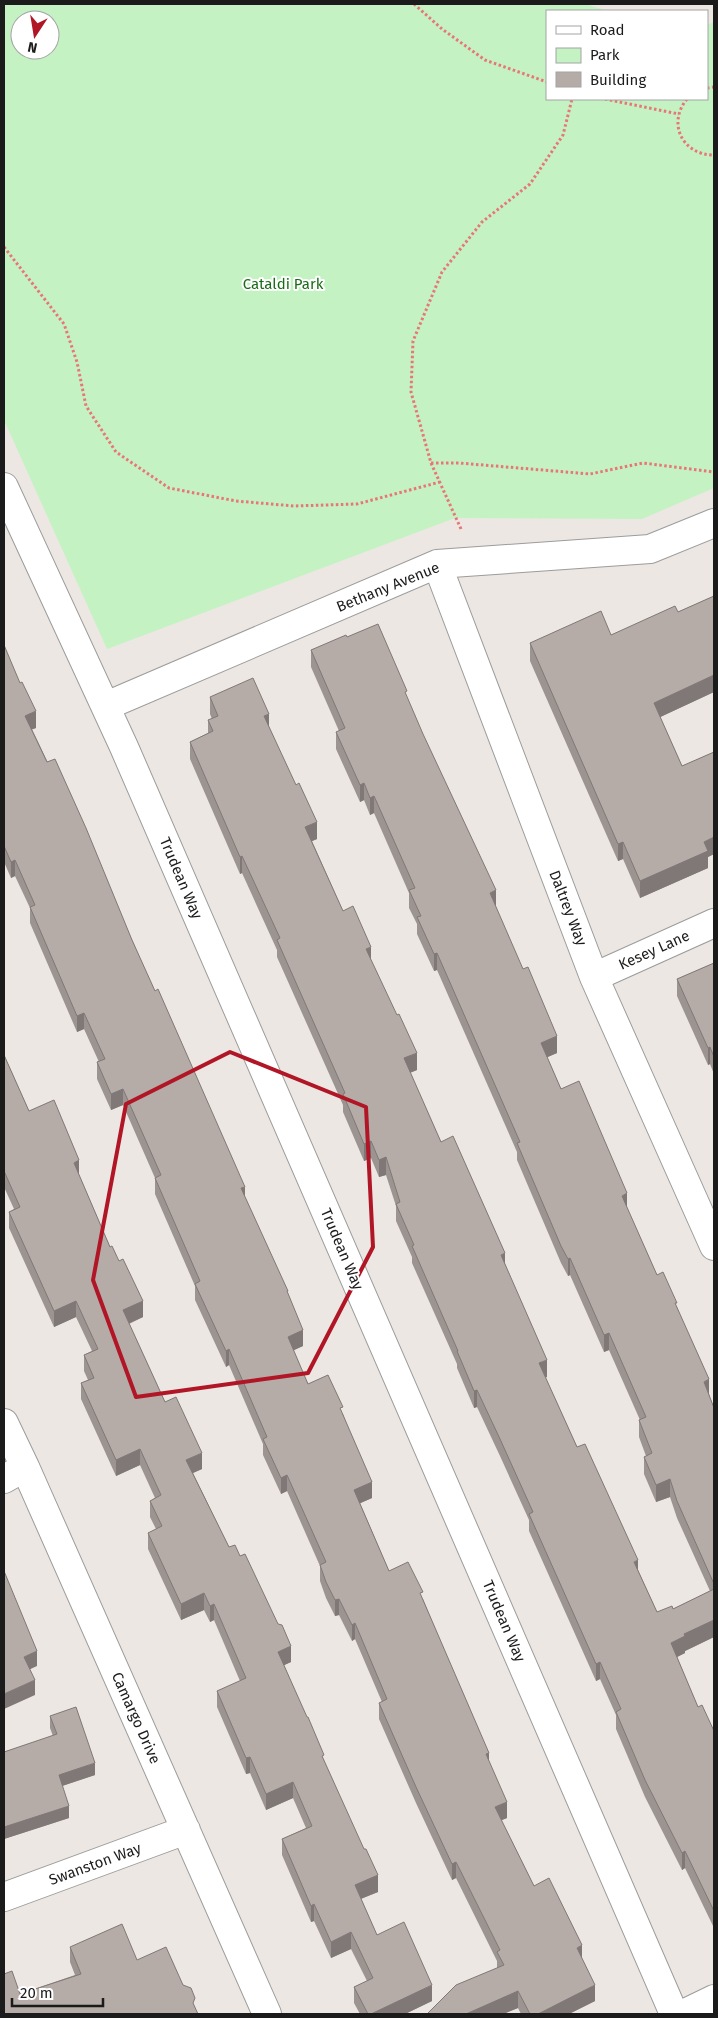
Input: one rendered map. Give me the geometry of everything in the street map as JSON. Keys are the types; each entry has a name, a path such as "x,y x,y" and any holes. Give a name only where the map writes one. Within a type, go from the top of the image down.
{"street":[{"name":"Trudean Way","path":"4,488 106,706 674,2014"},
{"name":"Bethany Avenue","path":"106,706 437,564 650,549 714,523"},
{"name":"Daltrey Way","path":"437,564 594,977 714,1246"},
{"name":"Kesey Lane","path":"594,977 714,923"},
{"name":"Camargo Drive","path":"4,1423 14,1473 186,1830 267,2014"},
{"name":"Swanston Way","path":"4,1897 186,1830"},
{"path":"683,2014 714,1999"}],"path":[{"path":"414,4 442,29 486,60 546,82"},
{"path":"461,529 431,463 412,392 413,341 442,272 482,222 530,184 563,135 572,100"},
{"path":"610,100 679,114"},
{"path":"686,100 680,108 677,128 686,145 703,155 714,155"},
{"path":"4,247 64,324 77,362 86,406 116,452 169,488 236,501 294,506 357,504 440,482"},
{"path":"431,463 459,463 590,474 643,463 714,472"}],"highlighted area":[{"path":"230,1052 366,1107 373,1247 308,1373 136,1397 93,1280 126,1104"}],"green space":[{"name":"Cataldi Park","path":"4,4 584,4 605,10 546,10 546,100 708,100 708,25 714,22 714,488 642,519 455,518 107,649 4,420"}],"building":[{"path":"714,596 714,675 654,703 682,766 714,752 714,837 704,842 708,851 640,881 623,842 618,844 530,643 601,611 611,635 675,606 678,612"},
{"path":"378,624 423,734 496,890 490,893 523,969 528,967 557,1036 541,1043 561,1089 579,1081 627,1193 622,1196 657,1275 663,1272 709,1379 704,1382 714,1408 714,1584 677,1501 670,1479 656,1485 644,1457 652,1453 639,1420 646,1417 609,1333 604,1335 570,1258 568,1259 561,1246 517,1143 520,1142 437,953 434,954 417,917 421,916 409,890 415,888 374,796 370,798 364,783 360,785 336,732 345,728 311,650"},
{"path":"4,645 20,683 22,682 36,711 25,716 47,762 55,759 86,828 132,940 155,991 158,989 245,1187 241,1188 288,1291 303,1330 288,1337 308,1384 328,1375 343,1407 340,1408 372,1482 354,1490 389,1571 408,1562 423,1592 420,1593 489,1753 486,1754 507,1802 495,1807 534,1886 549,1878 582,1945 577,1948 595,1985 538,2014 530,2014 518,1991 466,2014 427,2014 456,1985 504,1965 497,1952 500,1950 456,1862 452,1864 416,1787 379,1703 387,1699 355,1623 352,1625 339,1599 335,1600 326,1582 320,1565 326,1562 287,1475 281,1478 263,1439 267,1437 229,1349 226,1351 195,1284 200,1281 155,1178 161,1175 123,1089 111,1094 97,1062 105,1059 84,1013 77,1016 30,907 35,905 15,860 11,862 4,846"},
{"path":"253,678 269,714 264,716 296,785 299,783 317,822 305,827 343,911 353,906 371,947 366,949 417,1053 404,1058 441,1142 453,1136 505,1253 501,1255 547,1360 539,1363 577,1447 585,1444 638,1560 634,1562 657,1612 672,1606 673,1609 714,1589 714,1620 684,1634 685,1636 671,1643 698,1707 702,1705 714,1731 714,1911 685,1851 682,1853 645,1780 616,1712 621,1709 600,1662 596,1664 529,1514 533,1512 477,1390 474,1391 412,1246 414,1245 396,1204 400,1202 386,1157 379,1160 371,1141 364,1144 343,1094 345,1093 277,940 280,938 242,856 240,857 190,742 213,731 208,720 218,716 210,697"},
{"path":"714,963 714,1057 710,1047 708,1048 677,979"},
{"path":"4,1055 29,1111 54,1100 79,1160 74,1163 110,1247 112,1246 119,1261 123,1259 143,1301 123,1310 165,1402 176,1397 202,1453 186,1460 229,1547 235,1545 240,1556 245,1554 278,1624 282,1625 291,1646 278,1652 308,1717 324,1755 322,1756 364,1849 366,1849 378,1875 355,1885 377,1935 404,1922 432,1985 371,2014 368,2014 354,1987 373,1978 351,1932 331,1942 314,1904 311,1906 282,1839 312,1826 293,1782 266,1794 250,1757 246,1758 217,1691 246,1678 214,1604 210,1606 204,1593 181,1604 148,1533 162,1526 150,1501 161,1495 140,1449 116,1460 81,1383 94,1378 84,1355 98,1349 76,1301 54,1311 9,1212 20,1207 4,1171"},
{"path":"4,1571 37,1651 24,1657 35,1680 4,1694"},
{"path":"76,1707 95,1763 59,1775 69,1806 4,1827 4,1752 57,1734 50,1716"},
{"path":"122,1924 137,1960 166,1947 183,1985 191,1988 195,1998 193,2003 198,2014 4,2014 4,1974 12,1971 20,1994 81,1974 70,1947"}]}
